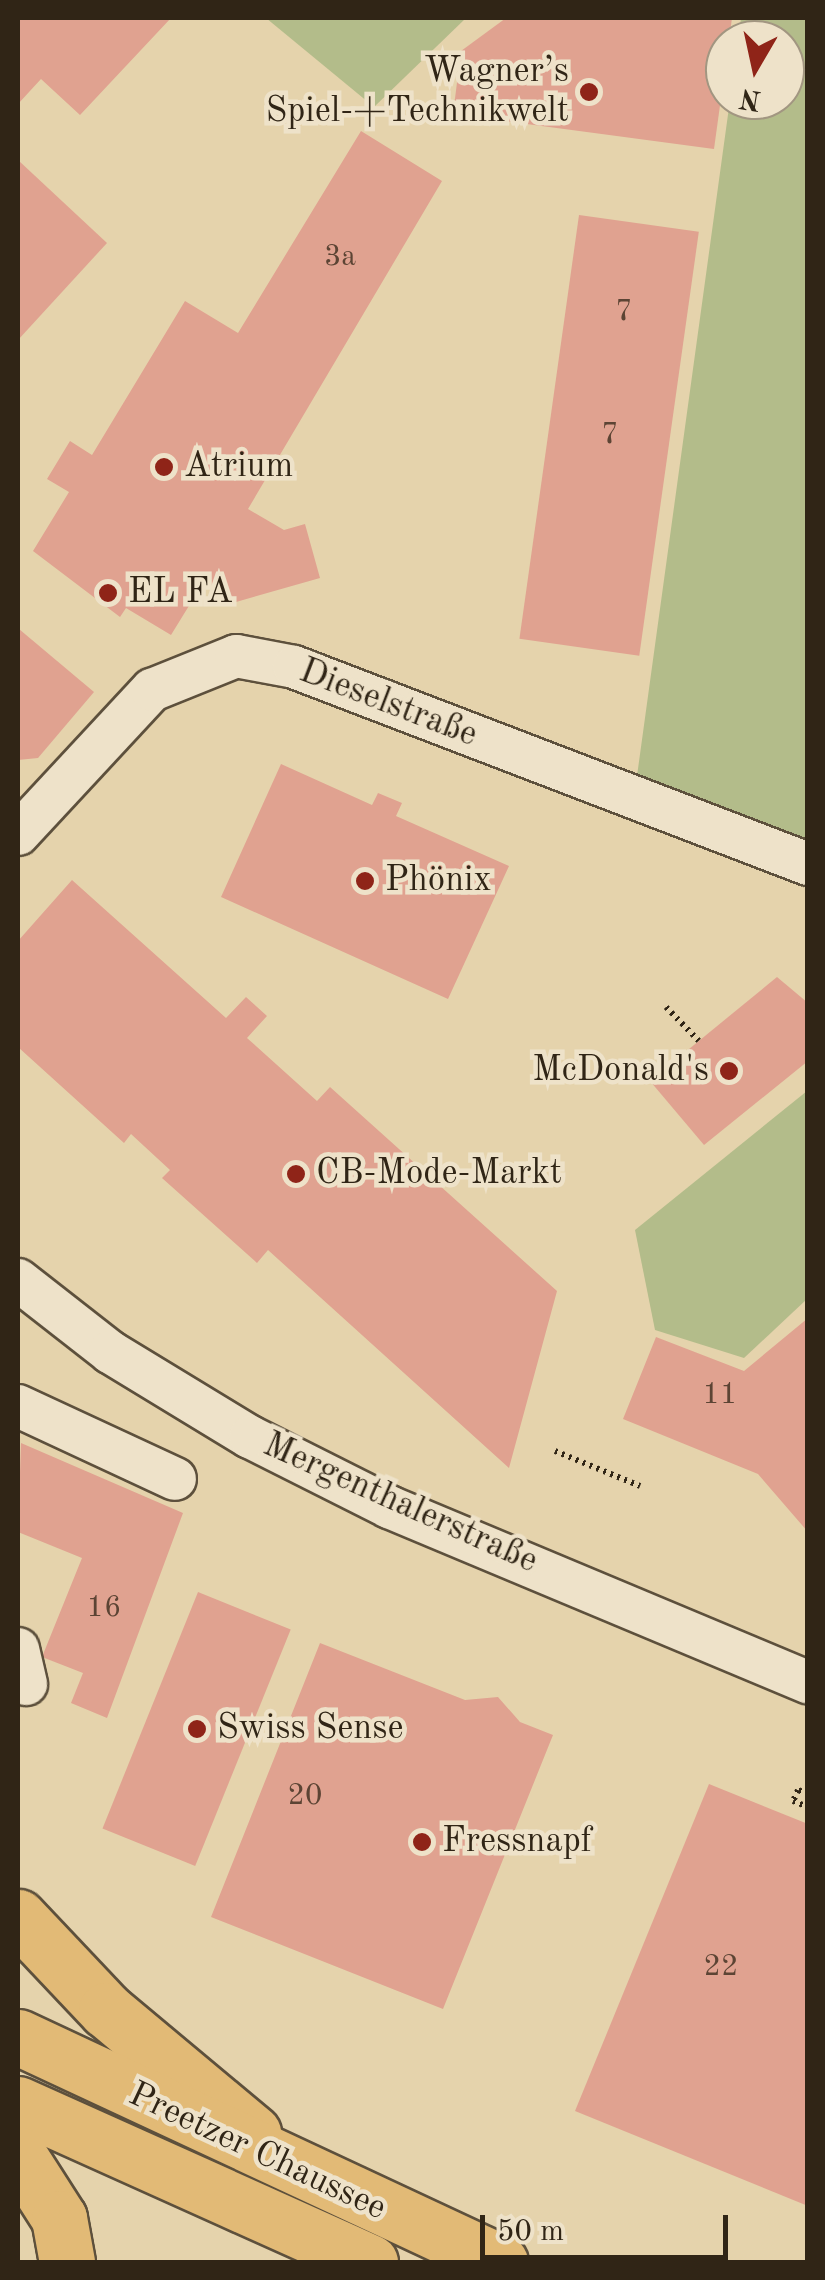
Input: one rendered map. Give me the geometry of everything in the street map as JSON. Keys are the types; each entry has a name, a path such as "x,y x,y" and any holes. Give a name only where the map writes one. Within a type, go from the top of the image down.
{"highway":[{"path":"18,1916 106,2010 292,2169"},
{"name":"Preetzer Chaussee","path":"18,2037 292,2169 500,2262"},
{"name":"Preetzer Chaussee","path":"18,2104 370,2262"},
{"path":"18,2154 59,2218 67,2262"}],"street":[{"name":"Dieselstraße","path":"18,834 152,690 236,656 294,666 808,864"},
{"name":"Mergenthalerstraße","path":"18,1280 110,1352 250,1436 389,1506 808,1682"},
{"path":"18,1406 175,1479"}],"path":[{"path":"666,1006 698,1041"},
{"path":"555,1451 640,1486"},
{"path":"808,1794 798,1790 794,1802 808,1807"}],"green space":[{"path":"266,18 466,18 374,107"},
{"path":"807,18 807,842 637,776 727,120 805,120 805,20 741,20"},
{"path":"807,1091 807,1299 744,1358 655,1330 635,1230"}],"building":[{"path":"18,18 171,18 80,115 41,79 18,104"},
{"name":"Wagner’s Spiel-+Technikwelt","path":"506,18 732,18 705,20 705,120 718,120 714,149 453,114 461,51"},
{"name":"Atrium","path":"361,131 442,181 248,509 284,530 305,524 320,578 236,602 203,583 171,635 126,608 120,617 33,551 69,492 47,479 70,441 92,455 185,301 238,333"},
{"path":"18,160 107,243 18,340"},
{"path":"579,215 699,232 639,656 519,639"},
{"path":"19,629 94,692 38,758 18,760"},
{"name":"Phönix","path":"281,764 372,805 378,793 402,803 396,816 509,866 448,999 221,897"},
{"name":"CB-Mode-Markt","path":"72,880 226,1018 246,997 267,1016 247,1038 317,1101 330,1087 557,1291 509,1468 268,1250 257,1263 162,1178 170,1170 131,1134 124,1143 18,1047 18,941"},
{"name":"McDonald's","path":"777,977 808,1003 808,1061 704,1145 650,1081"},
{"path":"808,1318 808,1532 758,1474 623,1419 656,1337 744,1371"},
{"path":"21,1443 183,1513 107,1718 71,1703 83,1673 42,1657 82,1558 18,1532"},
{"name":"Swiss Sense","path":"198,1592 291,1629 195,1866 102,1828"},
{"name":"Fressnapf","path":"320,1643 465,1700 498,1697 520,1722 553,1735 443,2009 211,1917"},
{"path":"709,1784 808,1824 808,2206 575,2111"}],"place":[{"name":"Wagner’s Spiel-+Technikwelt","path":"589,92"},
{"name":"Atrium","path":"164,467"},
{"name":"EL FA","path":"108,593"},
{"name":"Phönix","path":"365,881"},
{"name":"McDonald's","path":"729,1071"},
{"name":"CB-Mode-Markt","path":"296,1174"},
{"name":"Swiss Sense","path":"197,1729"},
{"name":"Fressnapf","path":"422,1842"}]}
